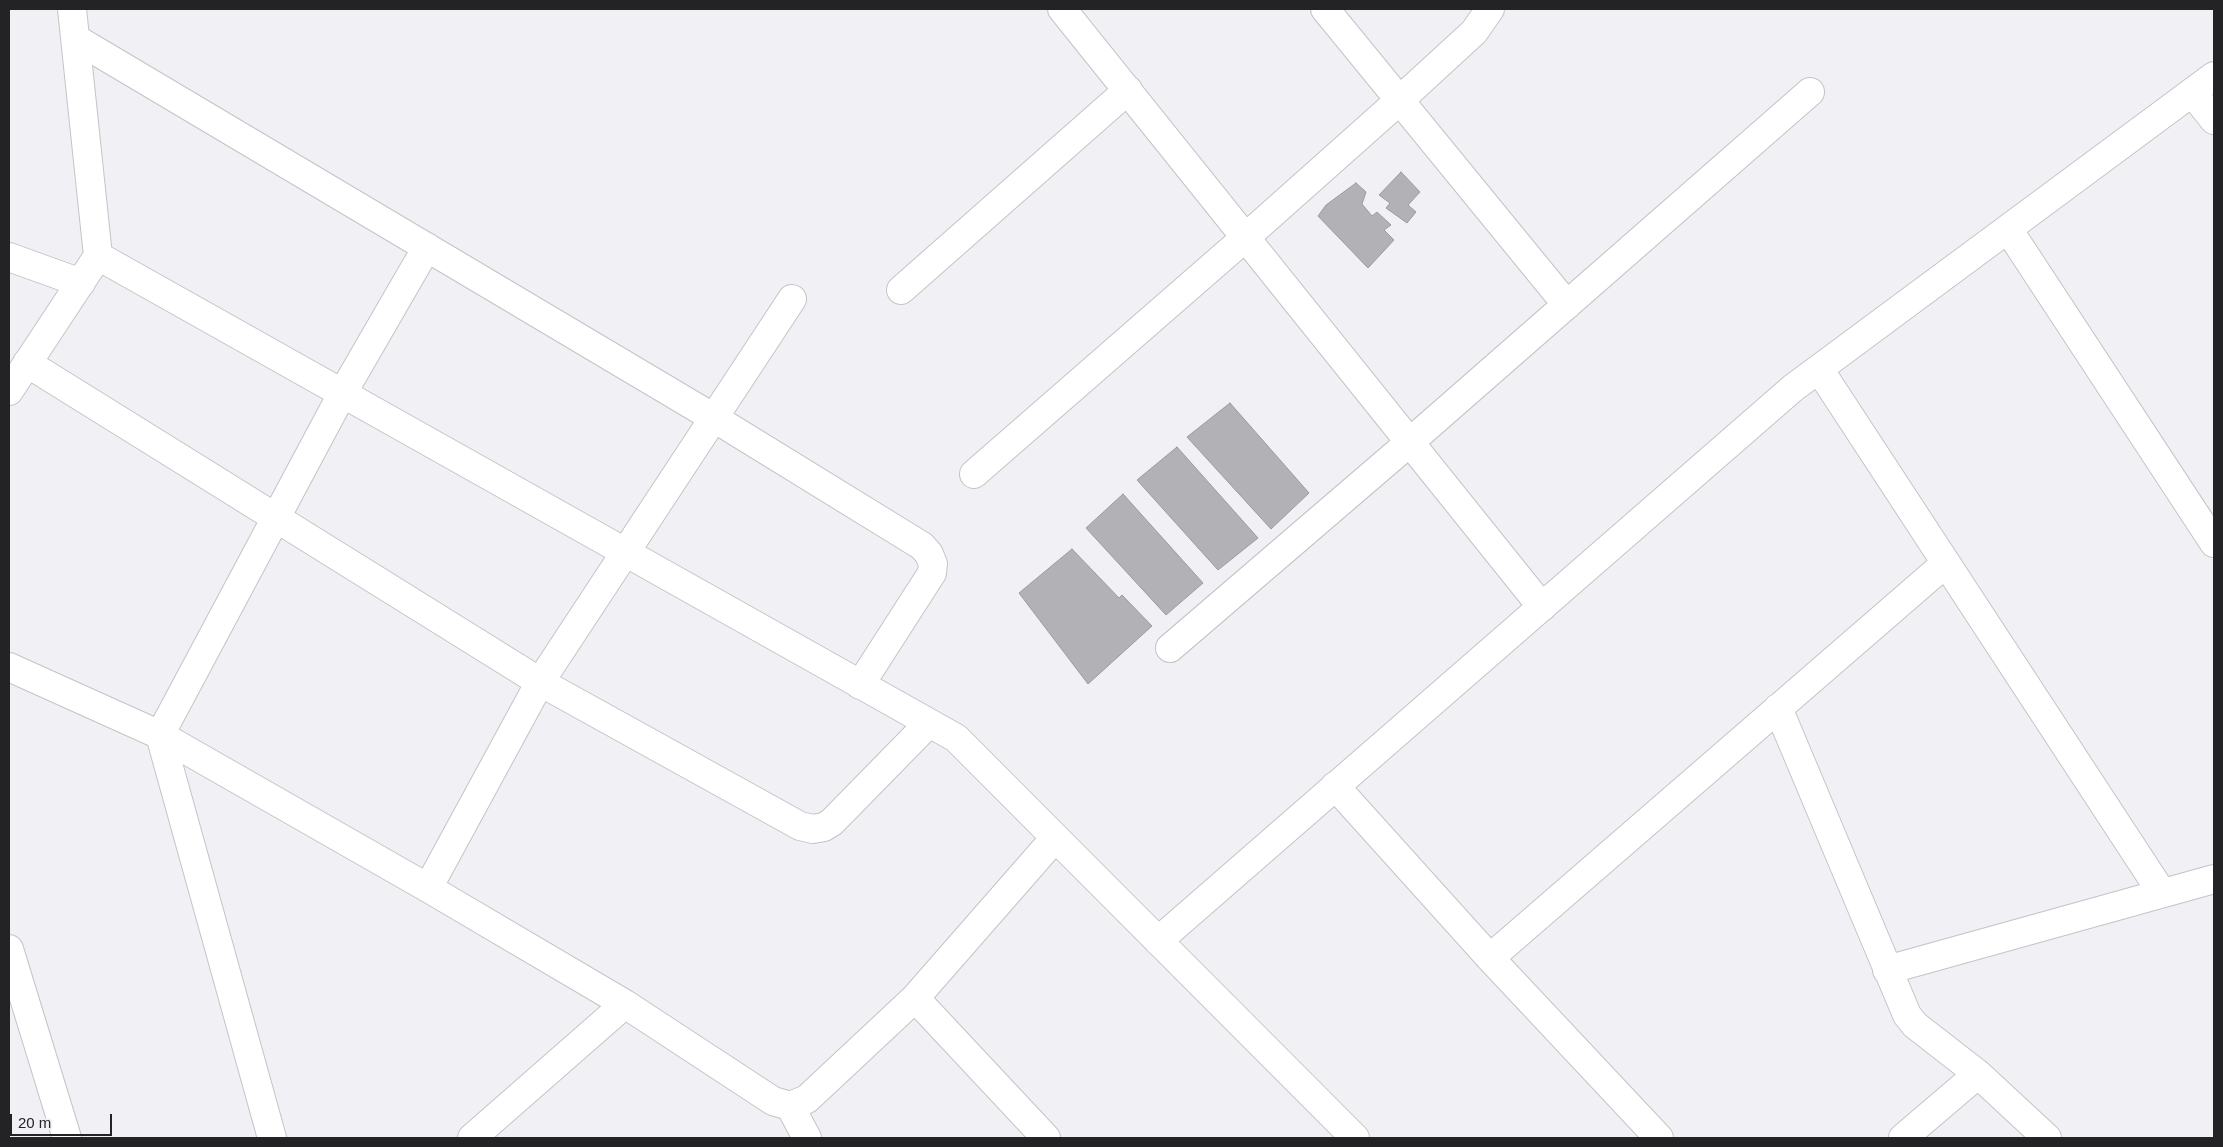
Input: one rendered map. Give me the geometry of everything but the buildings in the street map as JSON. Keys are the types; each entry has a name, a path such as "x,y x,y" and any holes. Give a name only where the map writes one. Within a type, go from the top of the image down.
{"street":[{"path":"9,391 98,256 72,9"},
{"path":"1062,9 1542,607"},
{"path":"1326,9 1566,305"},
{"path":"974,474 1246,237 1400,99 1474,32 1490,9"},
{"path":"76,39 714,418 922,546 929,554 933,564 932,573 860,685"},
{"path":"1158,940 1794,388 2214,76"},
{"path":"901,290 1128,90"},
{"path":"1170,648 1410,442 1810,92"},
{"path":"2192,92 2214,120"},
{"path":"2008,229 2214,543"},
{"path":"272,1138 160,735 342,394 427,247"},
{"path":"98,256 956,738 1355,1138"},
{"path":"9,257 81,283"},
{"path":"428,888 540,682 792,299"},
{"path":"27,363 540,682 800,826 813,829 824,827 832,822 929,723"},
{"path":"1819,368 2162,893"},
{"path":"1490,958 1946,563"},
{"path":"9,667 160,735 428,888 625,1004 773,1101 790,1106 807,1099 915,998 1055,838"},
{"path":"1778,708 1906,1015 1915,1025 1978,1074 2047,1138"},
{"path":"1335,786 1490,958 1659,1138"},
{"path":"1887,970 2214,879"},
{"path":"9,949 67,1138"},
{"path":"915,998 1046,1138"},
{"path":"472,1138 625,1004"},
{"path":"1903,1138 1978,1074"},
{"path":"790,1106 807,1138"}]}
